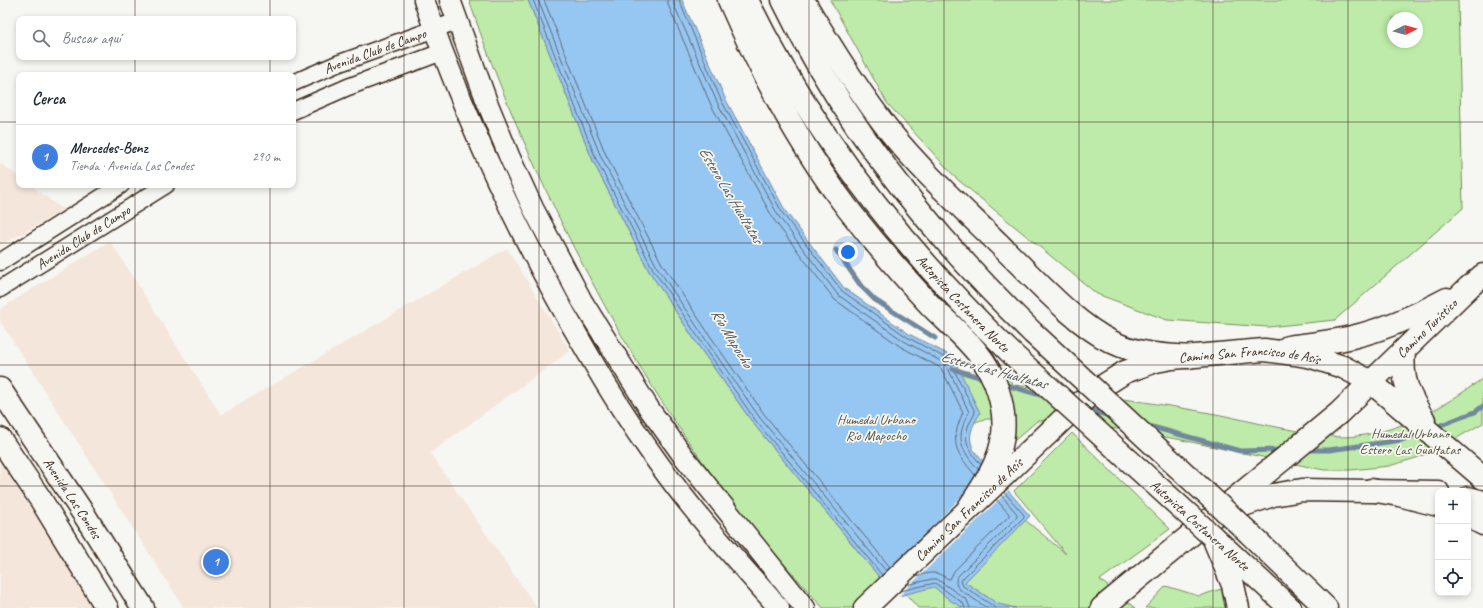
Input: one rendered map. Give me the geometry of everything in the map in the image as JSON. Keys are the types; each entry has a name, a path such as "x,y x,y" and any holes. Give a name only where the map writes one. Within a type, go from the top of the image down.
{"main road":[{"path":"729,0 771,88 825,177 848,208 903,275 966,340 985,362 993,376 999,392 1004,422 1001,450 987,479 968,509"},
{"name":"Autopista Costanera Norte","path":"747,0 760,27 791,82 840,157 902,237 937,277 973,316 1011,353 1211,527 1232,554 1290,608"},
{"name":"Autopista Costanera Norte","path":"783,0 829,84 861,133 906,195 967,267 1033,333 1249,533 1326,608"},
{"path":"803,0 858,89 892,134 934,180 1075,317 1094,331 1124,348 1138,352 1189,357"},
{"path":"1264,350 1351,337 1372,332 1432,308 1476,281"},
{"name":"Camino Turístico","path":"1371,382 1476,281"},
{"name":"Camino San Francisco de Asís","path":"867,606 1079,404 1111,380 1140,366 1172,358 1264,350 1295,354 1327,362 1356,373 1406,405 1433,435 1478,474"},
{"path":"1404,351 1403,362 1406,405"},
{"path":"1211,527 1248,487 1339,413 1371,382"},
{"name":"Avenida Las Condes","path":"0,389 144,608"},
{"name":"Avenida Las Condes","path":"0,439 106,606"},
{"path":"1102,608 1132,583 1211,527 1258,499 1288,491 1315,489 1435,492"},
{"path":"1371,490 1435,504"},
{"path":"1471,499 1483,502"},
{"path":"1471,518 1483,524"},
{"path":"1211,527 1232,585 1238,608"},
{"path":"106,606 116,600 123,601 138,608"}],"street":[{"path":"424,0 442,52 488,162 518,226 547,283 599,373 656,460 689,504 779,608"},
{"path":"450,0 487,102 533,208 582,301 650,410 679,451 805,608"},
{"name":"Avenida Club de Campo","path":"296,82 337,64 457,21"},
{"name":"Avenida Club de Campo","path":"296,110 348,87 442,52"},
{"path":"337,64 348,87"},
{"name":"Avenida Club de Campo","path":"0,262 116,188"},
{"name":"Avenida Club de Campo","path":"0,289 161,188"},
{"path":"72,215 86,235"}],"shaded area":[{"path":"0,163 16,175 16,188 34,188 64,210 0,246"},
{"path":"110,241 221,415 507,248 570,351 430,453 537,608 184,608 0,321 0,309"},
{"path":"1,462 95,608 0,608"}],"green space":[{"path":"469,0 528,0 593,161 649,271 704,354 753,423 880,578 852,608 823,608 747,521 719,484 669,412 635,358 573,246 516,124 491,63"},
{"path":"830,0 1458,0 1463,208 1335,320 1268,327 1167,320 1097,294 957,179 887,103"},
{"name":"Humedal Urbano Estero Las Gualtatas","path":"795,238 852,305 944,368 1001,384 998,369 1014,385 1169,406 1221,415 1270,426 1343,437 1381,432 1399,426 1435,410 1483,378 1483,423 1438,449 1416,458 1389,466 1351,470 1324,470 1177,439 1062,420 1037,421 1014,441 1013,421 1001,419 982,420 967,429 962,441 1012,509 1066,554 1014,491 1072,433 1170,529 1100,580 1136,608 918,608 882,567"},
{"path":"1166,586 1199,596 1221,589 1225,608 1145,608"}],"water":[{"name":"Humedal Urbano Río Mapocho","path":"528,0 682,0 725,98 786,212 844,288 909,334 953,357 980,413 971,432 972,447 1030,516 965,582 998,604 1016,608 964,608 951,601 934,587 899,596 880,578 753,423 704,354 649,271 593,161"}],"pier":[{"path":"984,459 1010,489 898,597 880,580 967,491"}],"waterway":[{"path":"836,250 861,286 875,300 935,338"},
{"name":"Estero Las Hualtatas","path":"953,369 986,379"},
{"name":"Estero Las Hualtatas","path":"1003,384 1047,397"},
{"name":"Estero Las Hualtatas","path":"1433,428 1475,412 1483,406"},
{"name":"Estero Las Hualtatas","path":"1083,408 1110,416"},
{"name":"Estero Las Hualtatas","path":"1145,425 1240,451 1282,450"},
{"name":"Estero Las Hualtatas","path":"1306,450 1329,450 1402,440 1422,432"}],"place":[{"name":"Mercedes-Benz","path":"216,562"}],"water label":[{"name":"Río Mapocho","path":"732,338"}]}
